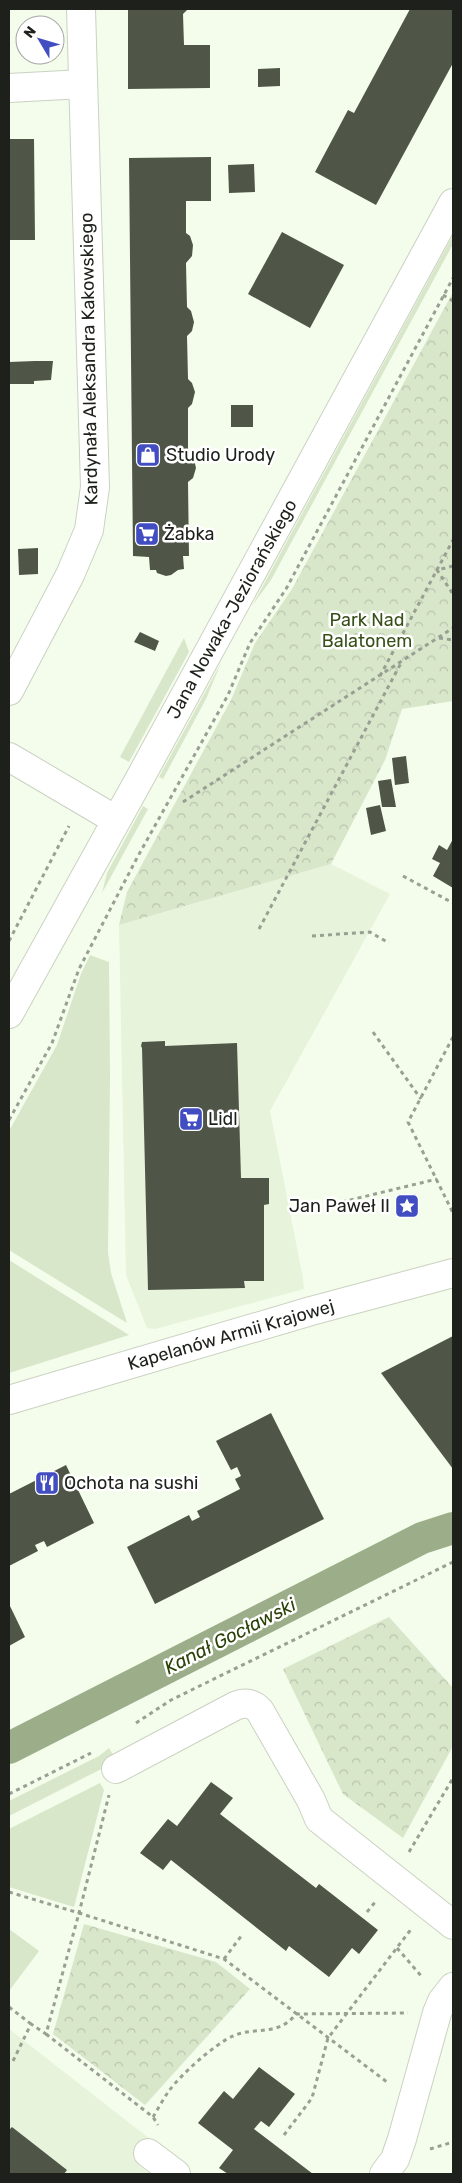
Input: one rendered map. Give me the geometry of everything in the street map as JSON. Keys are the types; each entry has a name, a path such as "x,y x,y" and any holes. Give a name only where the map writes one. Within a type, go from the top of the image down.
{"street":[{"name":"Kardynała Aleksandra Kakowskiego","path":"9,691 70,575 89,530 95,487 81,9"},
{"path":"9,88 83,84"},
{"name":"Jana Nowaka-Jeziorańskiego","path":"9,1014 453,203"},
{"path":"9,757 116,820"},
{"name":"Kapelanów Armii Krajowej","path":"9,1400 311,1311 453,1273"},
{"path":"116,1769 241,1703 253,1705 260,1710 311,1800 319,1819 453,1924"},
{"path":"386,2172 395,2159 402,2139 437,2013 442,2001 453,1987"},
{"path":"148,2153 176,2174"}],"path":[{"path":"9,1120 52,1043 79,969 138,856 228,695 250,643 286,589 453,278"},
{"path":"436,292 453,301"},
{"path":"380,677 453,540"},
{"path":"437,570 453,566"},
{"path":"437,570 453,594"},
{"path":"183,802 380,677 453,628"},
{"path":"439,638 453,640"},
{"path":"259,929 401,663"},
{"path":"9,941 69,826 66,819"},
{"path":"403,876 453,903"},
{"path":"312,936 370,932 389,943"},
{"path":"373,1032 421,1100"},
{"path":"453,1037 408,1122 453,1213"},
{"path":"342,1202 436,1180"},
{"path":"46,2034 116,1769"},
{"path":"367,1912 393,1878 453,1778"},
{"path":"9,1892 224,1959 411,2101"},
{"path":"284,2135 312,2098 328,2038 430,1906"},
{"path":"224,1959 242,1935"},
{"path":"9,2007 153,2117 169,2090 214,2047 234,2035 289,2024 296,2014"},
{"path":"296,2014 437,2013"},
{"path":"13,2061 31,2024"}],"shaded area":[{"path":"331,864 390,894 270,1111 304,1289 155,1329 147,1328 126,1275 119,925"},
{"path":"9,2029 155,2143 139,2166 149,2174 9,2174"}],"green space":[{"path":"453,235 453,244 271,580 252,606"},
{"name":"Park Nad Balatonem","path":"453,292 453,701 402,709 385,760 331,864 119,925 127,892 231,700 255,643 292,589"},
{"path":"184,638 189,652 129,762 120,757"},
{"path":"221,663 206,699 163,779 159,777"},
{"path":"143,806 148,809 102,893 107,873"},
{"path":"90,955 109,962 108,1252 111,1273 127,1323 9,1250 9,1131 57,1045 81,974"},
{"path":"9,1260 129,1335 9,1373"},
{"path":"389,1617 453,1688 453,1746 403,1838 343,1794 283,1669"},
{"path":"109,1748 117,1761 9,1816 9,1801 99,1756"},
{"path":"100,1783 104,1790 74,1907 9,1887 9,1829"},
{"path":"84,1924 216,1962 250,1989 145,2105 53,2034"},
{"path":"9,1929 39,1951 9,1991"}],"building":[{"path":"128,9 188,9 183,14 184,45 210,45 210,88 128,89"},
{"path":"410,9 453,9 453,63 376,205 315,172 348,110 354,113"},
{"path":"280,68 280,86 258,87 258,69"},
{"path":"9,139 34,139 35,240 9,240"},
{"path":"211,157 211,201 186,201 186,233 190,236 193,245 192,256 186,263 187,307 191,311 194,322 192,331 187,336 188,379 192,383 195,392 192,404 188,408 188,451 193,455 196,468 193,478 188,482 189,556 183,556 184,569 166,576 157,573 156,570 150,570 149,557 133,556 129,158"},
{"path":"254,164 255,192 229,193 228,165"},
{"path":"282,232 344,265 310,328 248,294"},
{"path":"53,361 51,380 34,381 34,384 9,384 9,362"},
{"path":"231,405 253,405 253,427 231,427"},
{"path":"38,548 38,574 19,575 18,549"},
{"path":"140,632 159,641 155,651 134,642"},
{"path":"406,756 409,783 395,785 392,758"},
{"path":"391,779 396,807 382,807 378,781"},
{"path":"380,805 386,831 371,835 366,808"},
{"path":"453,839 453,888 433,876 440,863 432,859 439,845 447,850"},
{"name":"Lidl","path":"165,1041 165,1046 237,1043 241,1178 269,1178 269,1204 264,1205 264,1281 244,1281 245,1288 148,1290 141,1046 142,1042"},
{"path":"453,1336 453,1469 381,1373"},
{"path":"271,1413 324,1519 155,1604 127,1547 189,1515 192,1521 200,1517 197,1511 240,1489 235,1479 241,1476 237,1467 231,1470 216,1441"},
{"path":"66,1465 94,1523 47,1547 44,1541 35,1545 38,1551 9,1566 9,1494"},
{"path":"9,1604 25,1637 9,1646"},
{"path":"211,1782 233,1798 220,1814 316,1888 319,1884 378,1930 359,1954 352,1948 329,1977 289,1946 286,1951 171,1860 163,1870 140,1853 168,1819 177,1826"},
{"path":"259,2067 295,2094 269,2127 261,2121 254,2129 313,2174 228,2174 219,2168 233,2150 198,2123 224,2091 233,2099"},
{"path":"12,2127 67,2170 64,2174 9,2174 9,2130"}],"waterway":[{"name":"Kanał Gocławski","path":"9,1748 422,1538 453,1528"}],"place":[{"name":"Studio Urody","path":"148,455"},
{"name":"Żabka","path":"147,534"},
{"name":"Lidl","path":"191,1119"},
{"name":"Jan Paweł II","path":"407,1206"},
{"name":"Ochota na sushi","path":"47,1483"}]}
